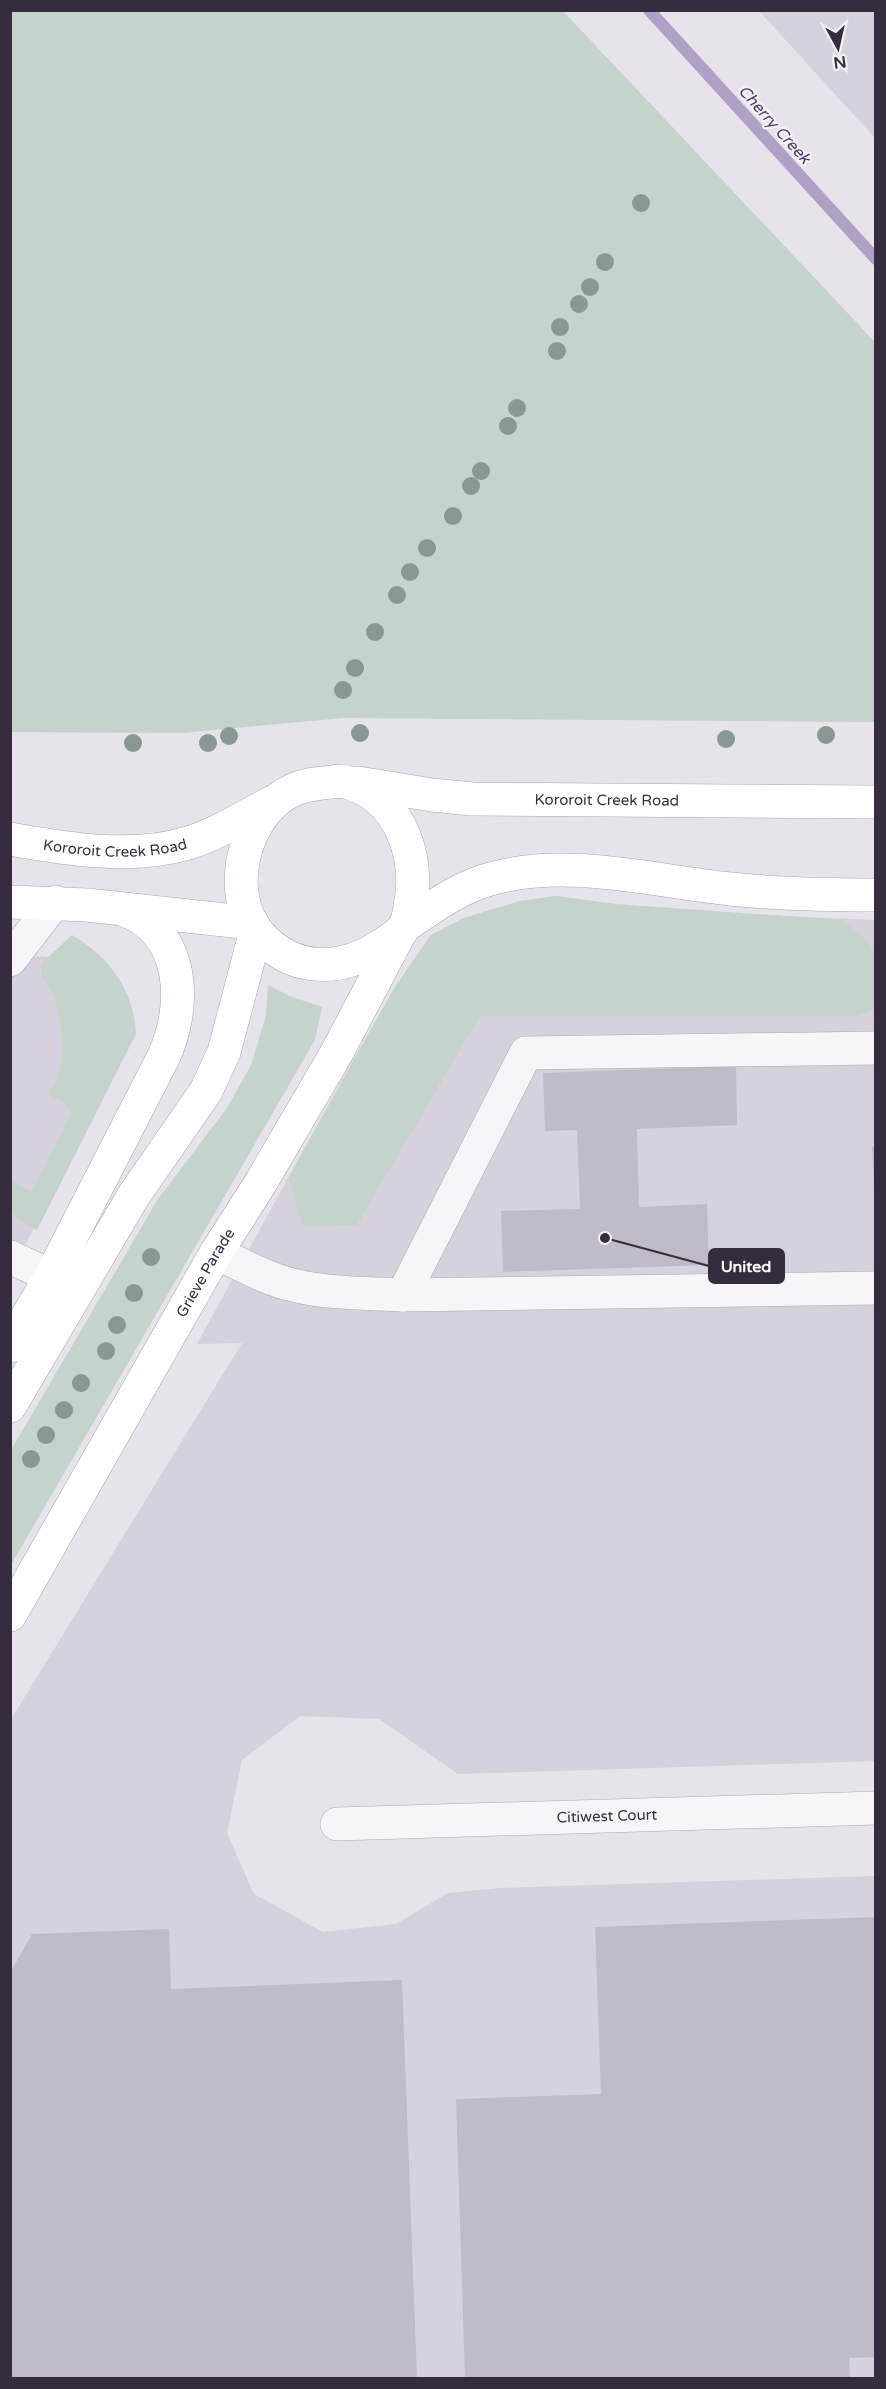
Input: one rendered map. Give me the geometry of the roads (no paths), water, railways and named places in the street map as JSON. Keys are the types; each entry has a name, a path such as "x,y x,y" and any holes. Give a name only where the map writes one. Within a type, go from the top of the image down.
{"main road":[{"path":"404,928 413,885 410,852 404,833 392,814 373,795 353,784 342,782 301,787 281,797 266,810 256,824 243,861 241,884 243,899 254,927 277,952 299,962 340,964 367,955 447,898 480,882 503,876 542,871 643,878 730,889 822,895 876,895"},
{"name":"Kororoit Creek Road","path":"342,782 432,795 494,800 876,802"},
{"name":"Kororoit Creek Road","path":"10,839 72,849 125,851 166,848 204,837 281,797"},
{"path":"10,902 55,902 125,909 254,927"},
{"path":"10,1406 164,1056 177,1017 179,999 177,978 166,946 146,921 125,909"},
{"path":"10,1346 134,1195 188,1118 216,1071 231,1032 254,927"},
{"name":"Grieve Parade","path":"10,1615 216,1252 260,1184 330,1064 404,928"}],"lane":[{"path":"10,960 55,902"},
{"path":"403,1295 526,1053 876,1048"},
{"path":"216,1252 291,1285 329,1291 403,1295 876,1288"},
{"path":"10,1257 64,1283"},
{"name":"Citiwest Court","path":"337,1824 876,1808"}],"waterway":[{"name":"Cherry Creek","path":"649,10 876,259"}],"place":[{"name":"United","path":"605,1238"}]}
